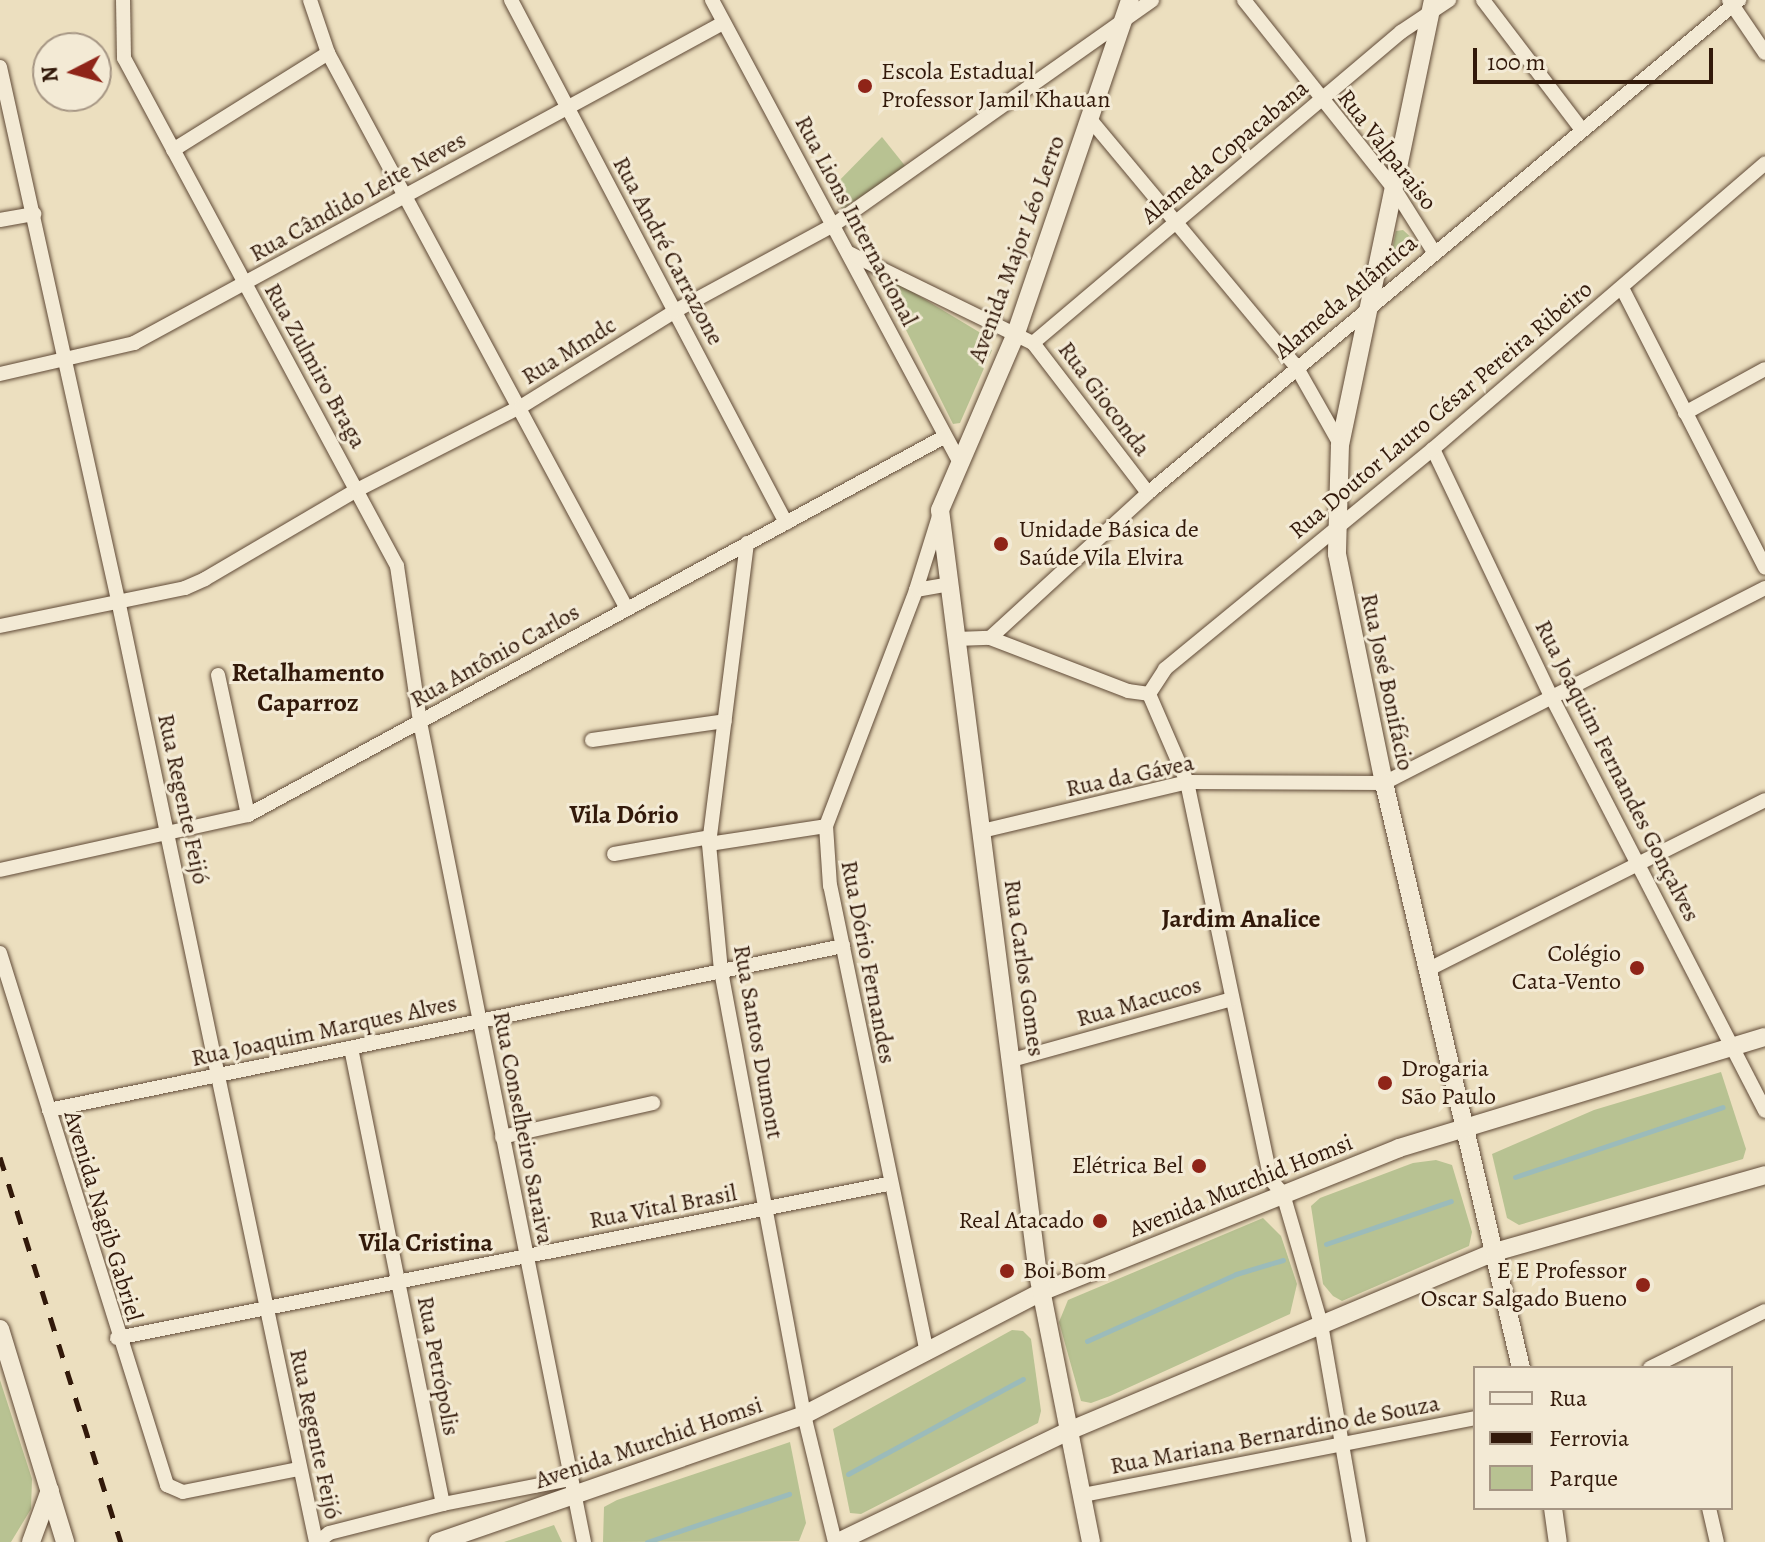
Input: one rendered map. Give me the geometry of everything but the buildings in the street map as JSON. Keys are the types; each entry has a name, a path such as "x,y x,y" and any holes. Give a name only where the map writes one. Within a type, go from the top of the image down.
{"street":[{"name":"Rua Zulmiro Braga","path":"123,0 124,58 397,566 420,722"},
{"path":"310,0 328,53 522,406 627,609"},
{"name":"Rua André Carrazone","path":"511,0 786,523"},
{"name":"Rua Lions Internacional","path":"712,0 835,224 960,463"},
{"name":"Avenida Major Léo Lerro","path":"940,510 1015,336 1130,0"},
{"name":"Rua Mmdc","path":"0,626 185,588 357,490 522,406 675,311 835,224 1121,26 1152,0"},
{"name":"Rua Valparaiso","path":"1244,0 1321,101 1393,187 1434,252"},
{"name":"Alameda Copacabana","path":"1033,343 1401,32 1431,8 1449,0"},
{"path":"1483,0 1582,130"},
{"path":"1734,2 1765,53"},
{"name":"Alameda Atlântica","path":"990,638 1148,493 1734,2"},
{"name":"Rua José Bonifácio","path":"1431,8 1365,311 1340,444 1336,524 1348,613 1384,783 1521,1366"},
{"name":"Rua Cândido Leite Neves","path":"0,374 134,343 723,23"},
{"path":"173,150 328,53"},
{"name":"Rua Regente Feijó","path":"0,67 118,600 220,1075 298,1469 317,1542"},
{"path":"1089,118 1297,368 1340,444"},
{"name":"Rua Doutor Lauro César Pereira Ribeiro","path":"1149,694 1165,669 1336,524 1433,449 1765,163"},
{"path":"0,220 34,214"},
{"name":"Rua Gioconda","path":"849,253 1033,343 1148,493"},
{"path":"1622,288 1765,568"},
{"path":"1685,413 1765,369"},
{"name":"Rua Antônio Carlos","path":"0,870 248,815 944,437"},
{"name":"Rua Joaquim Fernandes Gonçalves","path":"1433,449 1550,694 1765,1111"},
{"name":"Rua Carlos Gomes","path":"940,510 1041,1292 1091,1542"},
{"name":"Rua Dório Fernandes","path":"927,1353 888,1184 825,855 826,826 916,590 940,510"},
{"name":"Rua Santos Dumont","path":"747,543 710,840 721,971 804,1415 837,1542"},
{"path":"916,590 949,584"},
{"path":"1384,783 1550,694 1765,588"},
{"path":"956,639 990,638 1074,672 1149,694 1187,782 1271,1180 1283,1194 1321,1324 1359,1542"},
{"path":"218,675 248,815"},
{"path":"592,740 725,721"},
{"name":"Rua Conselheiro Saraiva","path":"420,722 584,1542"},
{"name":"Rua da Gávea","path":"982,831 1187,782 1384,783"},
{"path":"1427,970 1765,800"},
{"path":"614,854 826,826"},
{"name":"Rua Joaquim Marques Alves","path":"49,1110 843,946"},
{"name":"Avenida Nagib Gabriel","path":"0,953 117,1338 170,1489 183,1492 298,1469"},
{"name":"Rua Macucos","path":"1012,1060 1232,999"},
{"name":"Avenida Murchid Homsi","path":"438,1542 572,1486 804,1415 1041,1292 1399,1148 1765,1037"},
{"name":"Rua Petrópolis","path":"351,1048 443,1504"},
{"path":"502,1137 653,1103"},
{"path":"837,1542 1071,1430 1495,1252 1765,1175"},
{"name":"Rua Vital Brasil","path":"117,1338 888,1184"},
{"path":"1678,1362 1765,1311"},
{"path":"0,1329 51,1487 65,1542"},
{"name":"Rua Mariana Bernardino de Souza","path":"1083,1495 1340,1442 1473,1418"},
{"path":"317,1542 329,1533 443,1504 572,1486"},
{"path":"31,1542 51,1487"},
{"path":"1553,1510 1558,1542"},
{"path":"1709,1510 1717,1542"}],"green space":[{"path":"882,137 906,167 842,209 830,190"},
{"path":"1403,230 1414,240 1413,252 1395,269 1389,265 1396,231"},
{"path":"886,276 989,338 992,350 960,423 953,424 881,280"},
{"path":"1721,1072 1746,1149 1743,1159 1519,1225 1507,1218 1492,1154 1594,1110"},
{"path":"1436,1160 1452,1165 1472,1232 1469,1246 1342,1301 1333,1296 1323,1284 1311,1206 1320,1198 1413,1163"},
{"path":"1263,1218 1281,1236 1297,1284 1290,1314 1110,1396 1091,1403 1081,1401 1059,1322 1068,1300"},
{"path":"1012,1330 1023,1331 1031,1339 1041,1411 1038,1423 861,1514 850,1513 833,1429"},
{"path":"0,1380 32,1479 31,1509 11,1542 0,1542"},
{"path":"790,1442 806,1523 799,1541 603,1542 604,1507 617,1500"},
{"path":"554,1525 562,1542 504,1542"}],"waterway":[{"path":"1515,1177 1723,1107"},
{"path":"1326,1244 1451,1201"},
{"path":"1087,1341 1236,1274 1283,1260"},
{"path":"848,1474 1023,1379"},
{"path":"647,1542 789,1494"}],"railway":[{"path":"0,1157 121,1542"}],"place":[{"name":"Escola Estadual Professor Jamil Khauan","path":"865,86"},
{"name":"Unidade Básica de Saúde Vila Elvira","path":"1001,544"},
{"name":"Colégio Cata-Vento","path":"1637,968"},
{"name":"Drogaria São Paulo","path":"1385,1083"},
{"name":"Elétrica Bel","path":"1199,1166"},
{"name":"Real Atacado","path":"1100,1221"},
{"name":"Boi Bom","path":"1007,1271"},
{"name":"E E Professor Oscar Salgado Bueno","path":"1643,1285"}],"district":[{"name":"Retalhamento Caparroz","path":"308,688"},
{"name":"Vila Dório","path":"624,815"},
{"name":"Jardim Analice","path":"1241,919"},
{"name":"Vila Cristina","path":"426,1243"}]}
